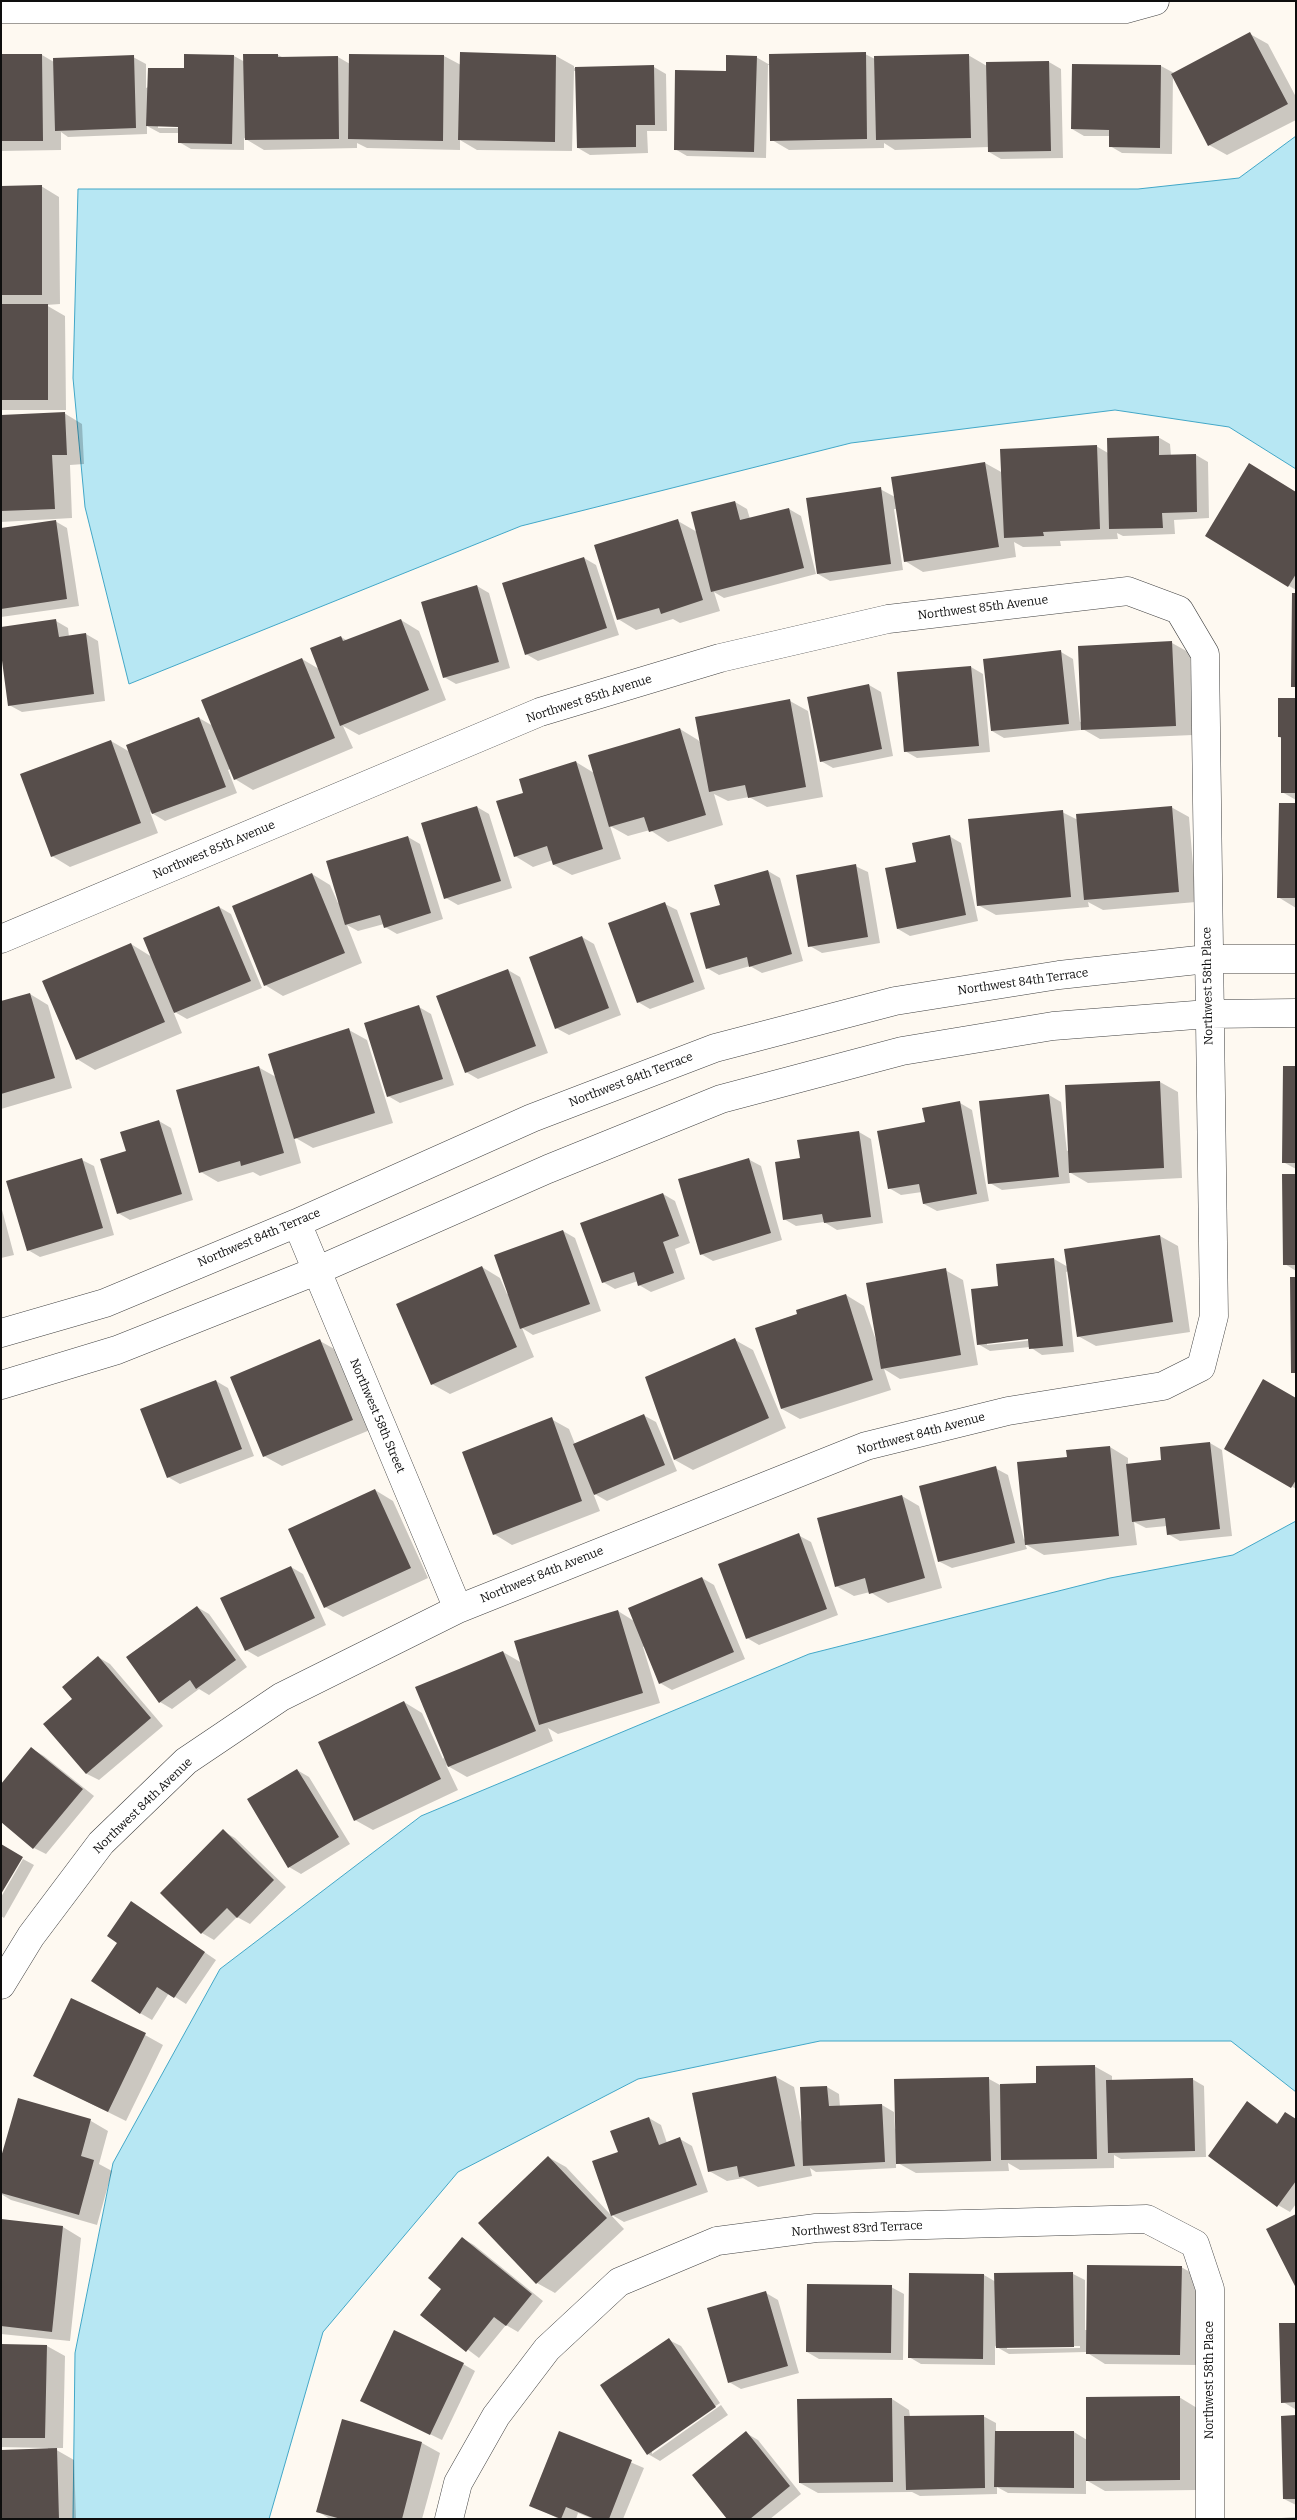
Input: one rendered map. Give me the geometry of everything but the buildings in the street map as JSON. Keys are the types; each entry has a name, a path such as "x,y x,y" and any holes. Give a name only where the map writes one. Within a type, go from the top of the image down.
{"street":[{"path":"1,9 1126,9 1155,1"},
{"name":"Northwest 85th Avenue","path":"1,939 540,712 720,658 888,620 1128,591 1179,610"},
{"name":"Northwest 58th Place","path":"1179,610 1204,654 1207,959 1214,1316 1201,1367"},
{"name":"Northwest 84th Terrace","path":"1,1332 105,1303 297,1223 532,1118 715,1048 895,1000 1059,975 1207,959 1296,959"},
{"path":"1,1385 117,1350 316,1271 548,1169 721,1099 902,1052 1053,1026 1208,1014 1296,1013"},
{"name":"Northwest 58th Street","path":"297,1223 458,1608"},
{"name":"Northwest 84th Avenue","path":"1,1985 31,1936 101,1843 186,1761 281,1698 458,1608 866,1446 1008,1411 1163,1386 1201,1367"},
{"name":"Northwest 83rd Terrace","path":"449,2519 458,2483 496,2416 547,2349 619,2282 717,2241 816,2228 1147,2219 1195,2244"},
{"name":"Northwest 58th Place","path":"1195,2244 1210,2289 1210,2519"}],"water":[{"path":"1296,136 1296,469 1229,427 1115,410 851,443 521,526 129,684 85,507 73,378 78,189 1138,189 1239,178"},
{"path":"1296,1521 1296,2092 1231,2041 820,2041 638,2079 458,2172 323,2332 269,2519 73,2519 75,2353 113,2163 220,1969 421,1816 809,1654 1110,1578 1233,1555"}]}
